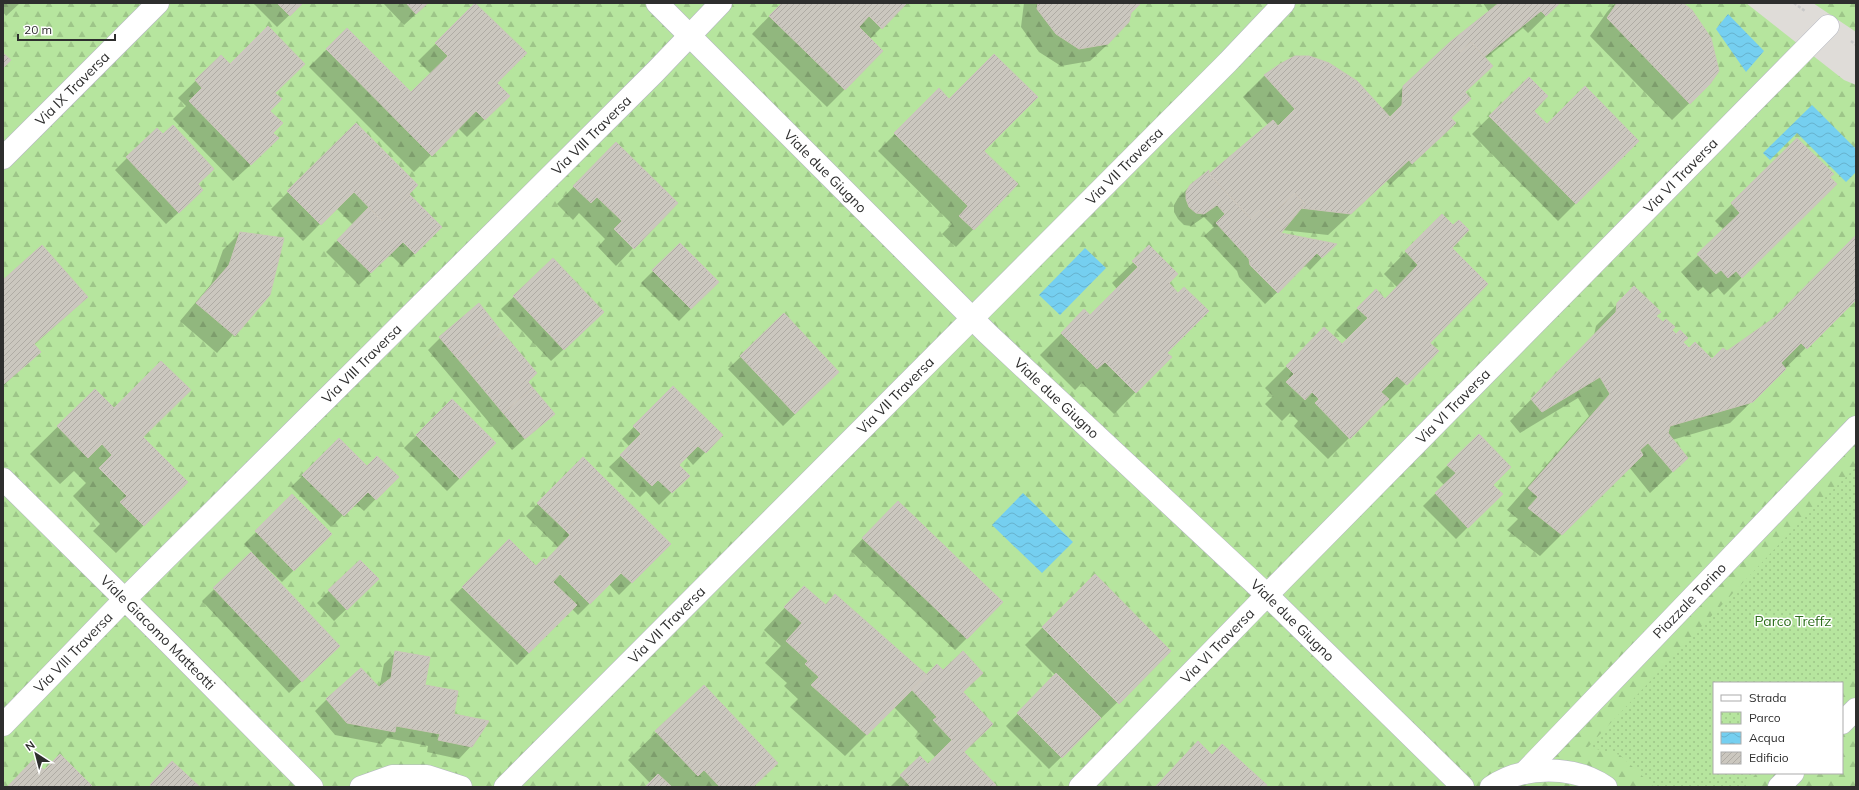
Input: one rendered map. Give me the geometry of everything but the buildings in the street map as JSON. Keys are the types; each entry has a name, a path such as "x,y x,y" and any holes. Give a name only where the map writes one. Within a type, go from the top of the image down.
{"street":[{"name":"Via IX Traversa","path":"3,158 158,3"},
{"name":"Viale due Giugno","path":"657,3 972,318 1267,595 1463,787"},
{"name":"Via VIII Traversa","path":"3,725 125,599 639,89 721,3"},
{"name":"Via VII Traversa","path":"505,787 1228,62 1284,3"},
{"name":"Via VI Traversa","path":"1080,787 1267,595 1828,26"},
{"name":"Piazzale Torino","path":"1524,773 1856,427"},
{"name":"Viale Giacomo Matteotti","path":"3,479 312,787"},
{"path":"1843,722 1856,709"},
{"path":"1491,787 1524,773 1550,770 1576,774 1606,787"},
{"path":"1779,787 1792,774"},
{"path":"360,787 392,776 427,776 461,787"}],"green space":[{"path":"3,3 1856,3 1856,787 3,787"},
{"name":"Parco Treffz","path":"1856,467 1856,672 1843,685 1843,682 1713,682 1713,774 1756,774 1743,787 1654,787 1620,755 1588,747 1801,521"}],"shaded area":[{"path":"1746,3 1813,3 1856,32 1856,85 1844,80"}],"water":[{"path":"1728,14 1764,51 1746,72 1716,29"},
{"path":"1812,105 1856,149 1856,172 1846,182 1797,133 1770,160 1763,153"},
{"path":"1085,248 1106,268 1060,315 1039,295"},
{"path":"1023,493 1073,542 1042,573 992,525"}]}
